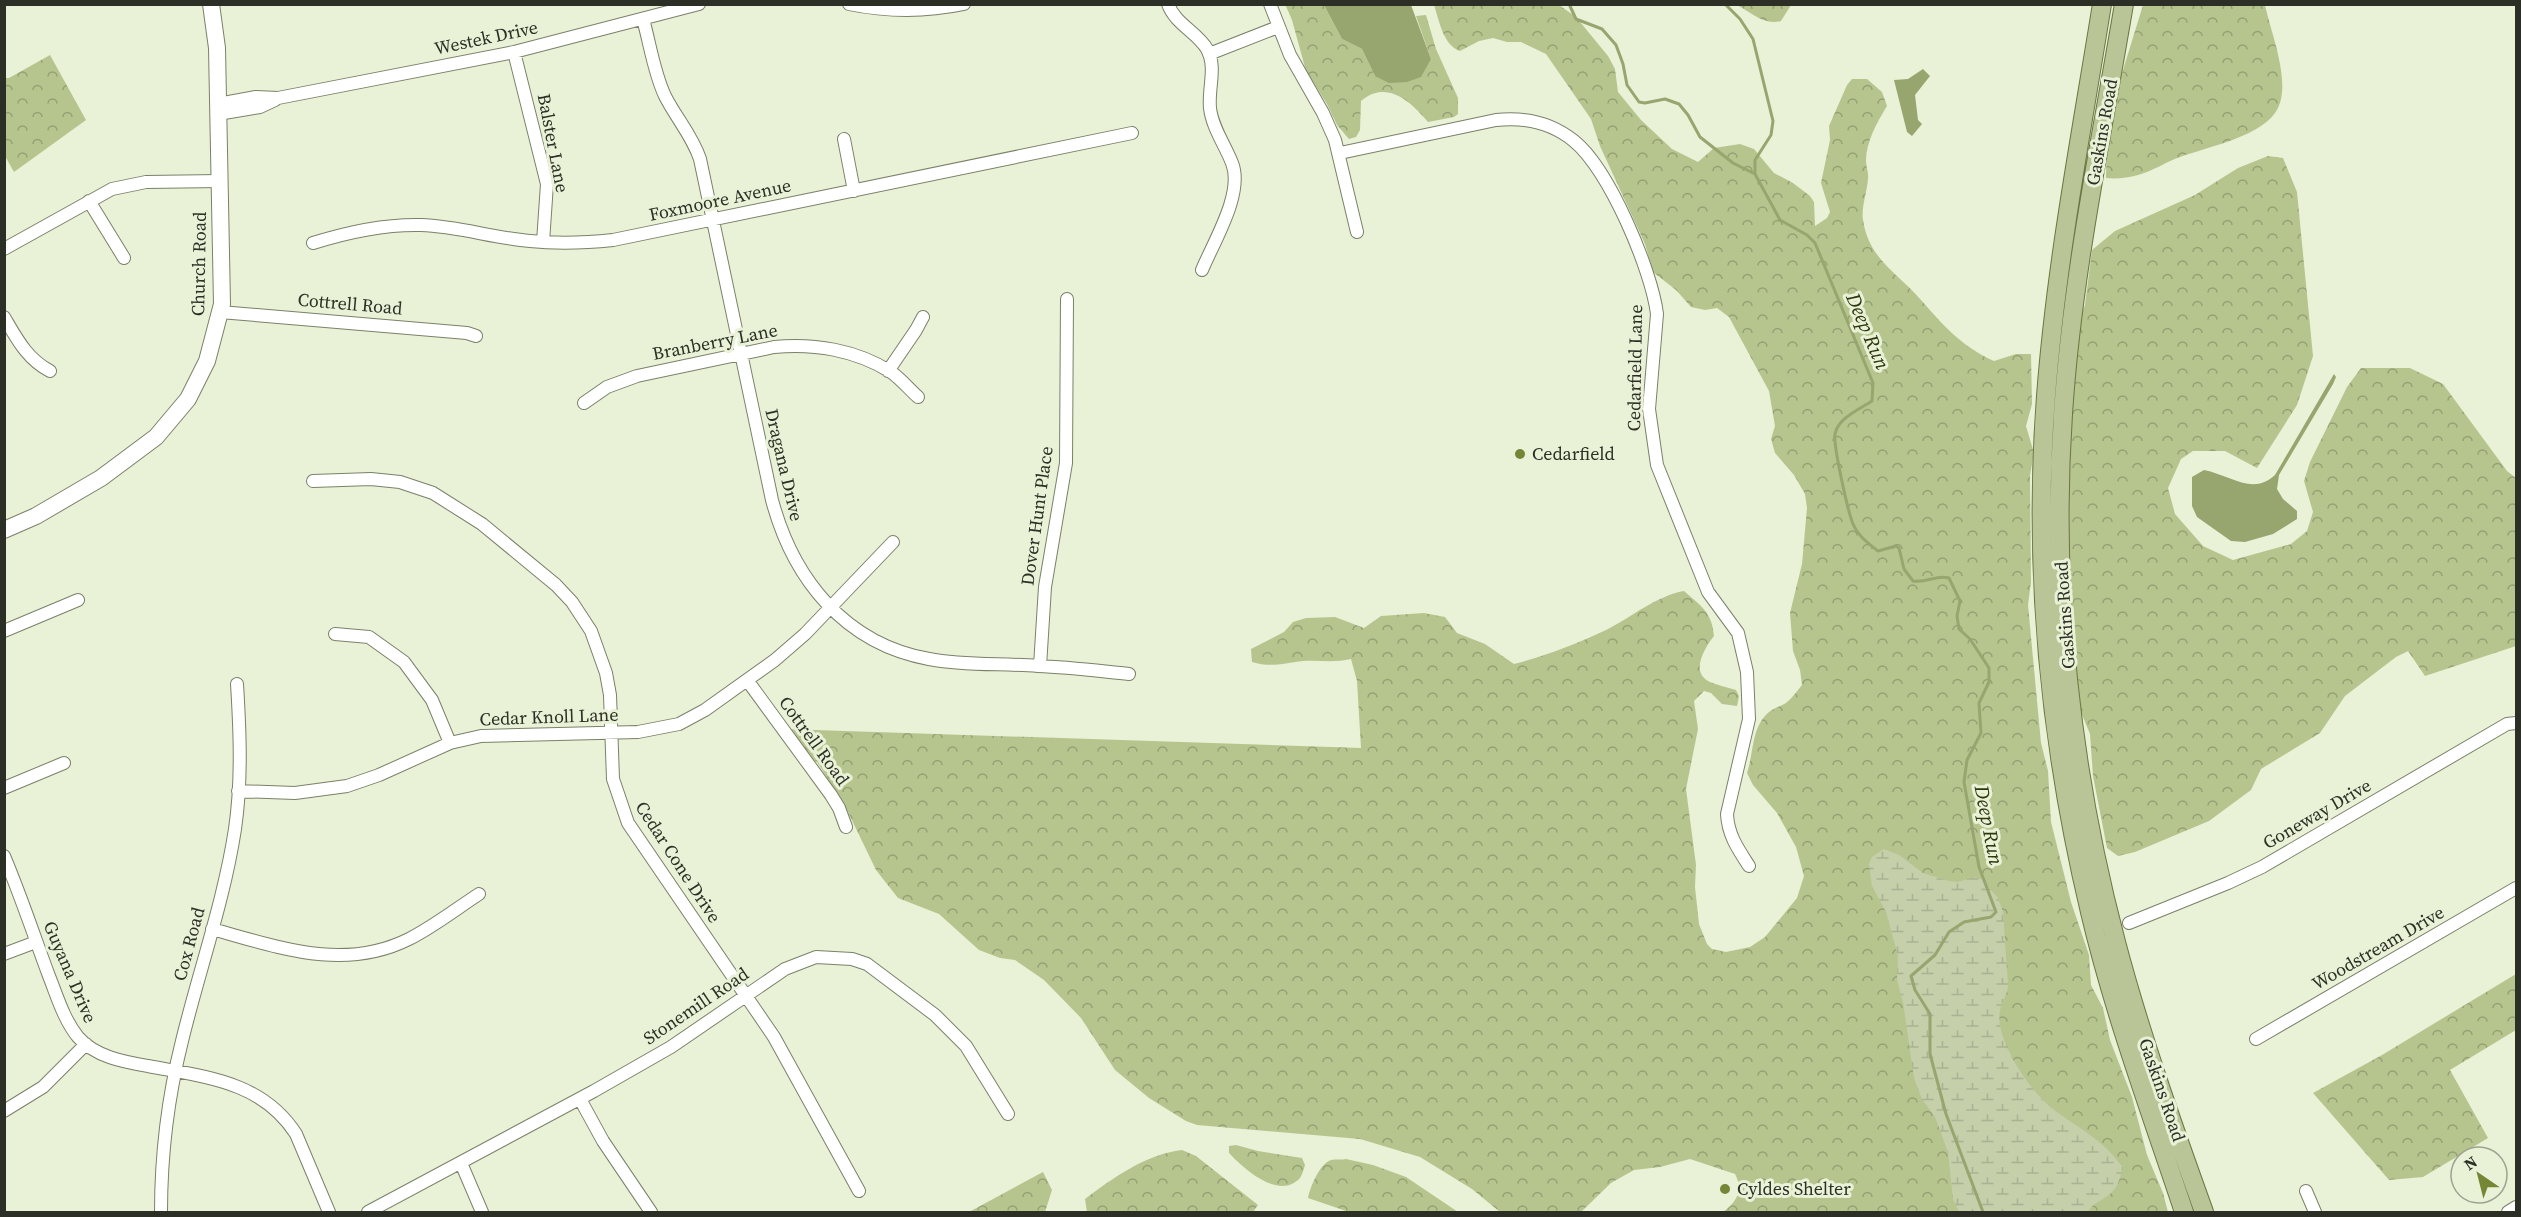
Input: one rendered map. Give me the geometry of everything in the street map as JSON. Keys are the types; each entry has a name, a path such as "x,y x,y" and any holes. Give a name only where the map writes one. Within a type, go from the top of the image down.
{"main road":[{"name":"Church Road","path":"4,530 78,493 156,437 174,418 198,382 207,361 220,312 217,48 211,4"},
{"name":"Gaskins Road","path":"2102,4 2063,247 2051,342 2042,497 2046,622 2053,700 2068,807 2090,914 2126,1038 2184,1212"},
{"name":"Gaskins Road","path":"2124,4 2083,233 2068,351 2060,506 2062,601 2076,741 2100,877 2139,1021 2204,1212"}],"street":[{"name":"Westek Drive","path":"218,109 260,107 278,98 514,51 699,4"},
{"path":"849,4 881,9 915,10 964,4"},
{"path":"1168,4 1179,22 1204,45 1209,54 1212,66 1209,105 1211,118 1232,164 1235,187 1202,270"},
{"path":"1270,4 1290,55 1323,113 1340,153 1357,232"},
{"name":"Dragana Drive","path":"643,19 666,98 695,144 779,528 798,569 830,607 869,638 907,654 952,662 1040,666 1129,674"},
{"path":"1209,54 1278,27"},
{"name":"Balster Lane","path":"514,51 547,184 543,242"},
{"name":"Cedarfield Lane","path":"1340,153 1496,120 1520,119 1546,125 1574,140 1603,178 1631,231 1655,300 1657,314 1649,409 1651,436 1659,472 1708,592 1732,623 1743,647 1750,713 1727,814 1729,831 1734,843 1749,866"},
{"name":"Foxmoore Avenue","path":"313,243 371,229 419,225 445,226 543,242 613,240 1132,133"},
{"path":"844,139 854,191"},
{"path":"4,249 112,189 146,182 220,182"},
{"path":"88,201 124,258"},
{"name":"Dover Hunt Place","path":"1040,666 1044,595 1066,463 1067,298"},
{"name":"Cottrell Road","path":"220,312 379,324 467,333 476,336"},
{"path":"4,317 24,350 37,363 50,371"},
{"path":"888,371 923,317"},
{"name":"Branberry Lane","path":"584,403 607,387 637,376 783,346 820,347 857,357 888,371 918,397"},
{"name":"Cedar Cone Drive","path":"313,481 371,479 400,482 433,493 482,524 556,585 582,616 597,645 606,672 610,695 613,779 628,823 774,1037 859,1191"},
{"name":"Cedar Knoll Lane","path":"238,791 295,793 346,786 379,775 450,743 499,734 638,732 679,724 705,711 775,660 893,542"},
{"path":"4,631 78,600"},
{"path":"335,634 369,637 404,662 432,700 450,743"},
{"name":"Cottrell Road","path":"747,680 831,795 846,827"},
{"name":"Cox Road","path":"161,1212 165,1140 175,1072 229,862 240,760 237,684"},
{"name":"Goneway Drive","path":"2128,923 2262,867 2507,724 2517,723"},
{"path":"4,788 64,764"},
{"name":"Guyana Drive","path":"4,856 68,1021 86,1044 123,1061 241,1087 264,1099 275,1107 296,1134 329,1212"},
{"name":"Woodstream Drive","path":"2256,1039 2517,888"},
{"path":"212,929 305,954 352,956 386,949 409,939 478,894"},
{"path":"4,954 36,942"},
{"name":"Stonemill Road","path":"368,1212 580,1099 670,1047 785,969 816,957 852,959 867,964 954,1032 978,1063 1008,1114"},
{"path":"4,1111 43,1087 86,1044"},
{"path":"580,1099 603,1141 651,1212"},
{"path":"461,1163 482,1212"},
{"path":"2306,1191 2315,1212"},
{"path":"2508,1212 2517,1207"}],"green space":[{"path":"1285,4 1324,5 1342,39 1362,49 1375,76 1431,59 1416,16 1426,15 1436,49 1458,98 1458,114 1454,117 1428,122 1414,107 1398,96 1380,92 1361,101 1360,130 1356,137 1349,139 1337,125 1306,71 1292,20"},
{"path":"1791,4 1781,21 1775,22 1758,18 1737,5"},
{"path":"1434,5 1559,5 1576,17 1608,56 1615,69 1618,92 1641,120 1672,149 1698,162 1714,148 1740,144 1754,149 1774,173 1793,183 1810,196 1814,202 1815,226 1827,218 1830,212 1821,183 1830,140 1829,126 1847,85 1852,79 1867,79 1882,92 1887,106 1873,132 1866,154 1868,177 1863,220 1871,246 1886,265 1946,327 1972,349 1994,361 2016,354 2031,354 2032,404 2026,426 2034,453 2030,475 2031,582 2028,605 2041,743 2048,771 2051,822 2071,902 2089,955 2091,985 2103,1008 2110,1040 2132,1097 2147,1155 2163,1193 2168,1212 1723,1212 1732,1204 1739,1191 1735,1174 1690,1159 1660,1167 1634,1170 1611,1183 1581,1212 1500,1212 1472,1189 1420,1157 1360,1139 1197,1125 1186,1121 1149,1098 1115,1070 1081,1018 1044,980 1015,960 1000,958 979,950 939,914 898,898 876,870 847,810 817,762 810,759 785,729 1361,748 1357,681 1351,659 1265,665 1252,662 1251,649 1284,632 1293,622 1306,618 1335,617 1364,628 1381,616 1424,613 1445,617 1457,633 1485,644 1514,664 1584,640 1616,625 1664,597 1684,591 1705,610 1713,628 1714,636 1701,658 1700,671 1703,677 1708,681 1736,690 1739,696 1737,706 1722,704 1711,693 1704,691 1694,701 1698,729 1686,789 1696,865 1695,887 1699,924 1707,944 1712,949 1726,952 1750,947 1765,937 1797,898 1804,876 1796,847 1777,813 1753,785 1747,773 1756,733 1763,718 1786,703 1802,685 1800,670 1793,651 1790,613 1802,564 1807,508 1805,494 1794,475 1775,453 1771,439 1775,426 1769,391 1729,317 1717,308 1705,310 1691,307 1676,290 1653,272 1645,244 1600,146 1591,119 1546,54 1521,42 1507,42 1493,38 1479,41 1460,51 1454,48 1446,38"},
{"path":"2143,5 2265,5 2281,71 2281,97 2278,108 2271,118 2248,133 2180,157 2144,173 2126,178 2106,178 2107,122"},
{"path":"50,55 86,120 14,172 5,156 5,78 9,78"},
{"path":"2268,156 2283,158 2297,192 2313,356 2297,405 2257,468 2225,451 2193,451 2181,459 2168,488 2175,514 2203,546 2233,560 2291,544 2307,531 2313,512 2304,481 2310,462 2347,387 2361,368 2410,368 2443,384 2507,471 2516,478 2516,646 2425,676 2408,651 2396,657 2345,696 2320,733 2261,769 2251,790 2209,821 2135,852 2118,856 2107,848 2093,776 2090,734 2078,705 2066,541 2068,455 2078,323 2085,305 2092,250 2115,231 2195,195 2238,168"},
{"path":"1884,849 1899,855 1923,873 1958,882 1973,877 1981,879 1998,898 2003,912 2008,985 2001,1007 2000,1023 2008,1050 2025,1078 2044,1101 2099,1142 2123,1168 2113,1192 2095,1204 2088,1212 1959,1212 1953,1199 1948,1152 1935,1117 1922,1099 1914,1078 1903,1002 1897,980 1898,956 1886,912 1872,886 1869,864 1872,857"},
{"path":"2516,974 2516,1030 2450,1070 2488,1138 2476,1145 2449,1145 2449,1161 2423,1177 2389,1180 2313,1093 2382,1055"},
{"path":"1236,1145 1302,1158 1305,1165 1300,1178 1291,1184 1282,1186 1262,1180 1229,1153 1229,1146"},
{"path":"1182,1150 1196,1156 1258,1205 1253,1212 1087,1212 1085,1199 1119,1175 1156,1156"},
{"path":"1346,1159 1373,1165 1406,1177 1458,1212 1349,1212 1308,1198 1313,1183 1323,1166 1331,1160"},
{"path":"1043,1172 1052,1190 1045,1212 969,1212"}],"shaded area":[{"path":"1324,5 1411,5 1431,59 1421,77 1407,82 1389,83 1375,76 1362,49 1342,39"},
{"path":"1923,69 1930,76 1915,95 1918,120 1922,124 1912,136 1907,132 1894,80 1908,79"},
{"path":"2334,374 2336,377 2333,384 2279,475 2277,489 2283,499 2297,511 2297,519 2273,534 2245,542 2231,541 2197,517 2192,506 2192,477 2204,470 2250,484 2267,481 2275,475"}],"waterway":[{"name":"Deep Run","path":"1569,4 1576,19 1602,29 1616,45 1627,85 1639,102 1665,99 1679,104 1700,137 1733,163 1755,174 1780,220 1807,235 1815,243 1873,383 1872,401 1840,423 1835,434 1841,479 1853,524 1860,536 1878,551 1896,546 1899,548 1904,569 1913,581 1949,578 1960,601 1957,616 1959,629 1970,639 1989,668 1989,682 1979,703 1981,733 1967,760 1964,782 1979,867 1996,912 1991,917 1964,922 1949,932 1935,955 1911,976 1915,990 1930,1014 1930,1054 1946,1114 1983,1212"},
{"name":"Deep Run","path":"1725,4 1740,19 1753,39 1773,121 1771,135 1755,160 1755,174"}],"place":[{"name":"Cedarfield","path":"1520,454"},
{"name":"Cyldes Shelter","path":"1725,1189"}]}
